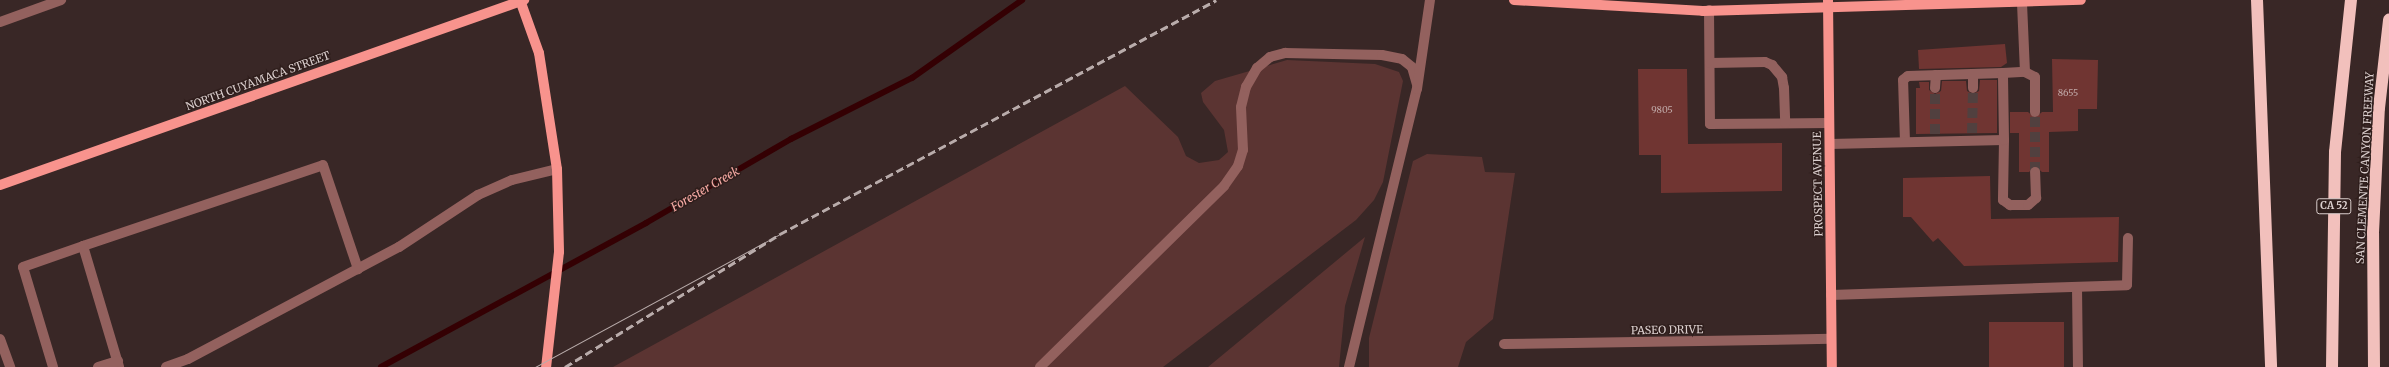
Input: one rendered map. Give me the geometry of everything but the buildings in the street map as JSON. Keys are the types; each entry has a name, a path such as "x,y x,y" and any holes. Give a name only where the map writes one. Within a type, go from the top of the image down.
{"highway":[{"path":"2257,0 2271,367"},
{"name":"CA 52","path":"2332,367 2335,152 2351,0"},
{"name":"SAN CLEMENTE CANYON FREEWAY","path":"2374,367 2373,233 2389,20"}],"main road":[{"path":"522,0 539,53 557,169 559,214 550,341 546,367"},
{"name":"NORTH CUYAMACA STREET","path":"0,185 522,0"},
{"path":"1514,0 1710,10 1828,4 2081,0"},
{"name":"PROSPECT AVENUE","path":"1828,4 1832,367"}],"street":[{"path":"0,22 61,0"},
{"path":"1349,367 1417,84 1430,0"},
{"path":"2022,2 2025,72"},
{"path":"1710,10 1710,124 1829,123"},
{"path":"1040,367 1224,186 1238,166 1243,150 1241,107 1246,86 1257,68 1270,57 1285,53 1382,55 1402,59 1412,67 1417,84"},
{"path":"1710,63 1765,62 1772,65 1782,77 1784,88 1785,123"},
{"path":"1905,142 1903,80 1908,76 2025,72 2035,77 2035,112"},
{"path":"2003,73 2003,200 2010,205 2032,202 2036,198 2035,172"},
{"path":"1972,88 1973,74"},
{"path":"1935,88 1936,75"},
{"path":"1830,144 1905,142 1935,138 1973,137 2004,140"},
{"path":"53,367 23,267 323,165 358,269"},
{"path":"166,367 188,359 399,247 478,195 512,180 557,169"},
{"path":"1831,295 2127,285 2128,238"},
{"path":"83,246 118,364 98,367"},
{"path":"2077,287 2078,367"},
{"path":"0,339 10,367"},
{"name":"PASEO DRIVE","path":"1504,344 1831,339"}],"shaded area":[{"path":"1287,60 1375,64 1399,72 1403,81 1383,182 1374,200 1356,220 1163,367 613,367 1125,86 1178,137 1186,156 1199,163 1219,160 1228,152 1224,130 1203,102 1201,93 1215,81"},
{"path":"1427,154 1482,157 1485,172 1515,173 1493,319 1466,342 1458,367 1369,367 1369,338 1413,161"},
{"path":"1365,237 1345,306 1339,367 1208,367"}],"waterway":[{"name":"Forester Creek","path":"381,367 646,223 791,139 912,78 1022,0"}],"tunnel":[{"path":"1935,88 1935,134"},
{"path":"1972,133 1973,88"},
{"path":"2035,112 2035,172"}],"tram line":[{"path":"535,367 780,234"}],"railway":[{"path":"565,367 780,234 1216,0"}]}
